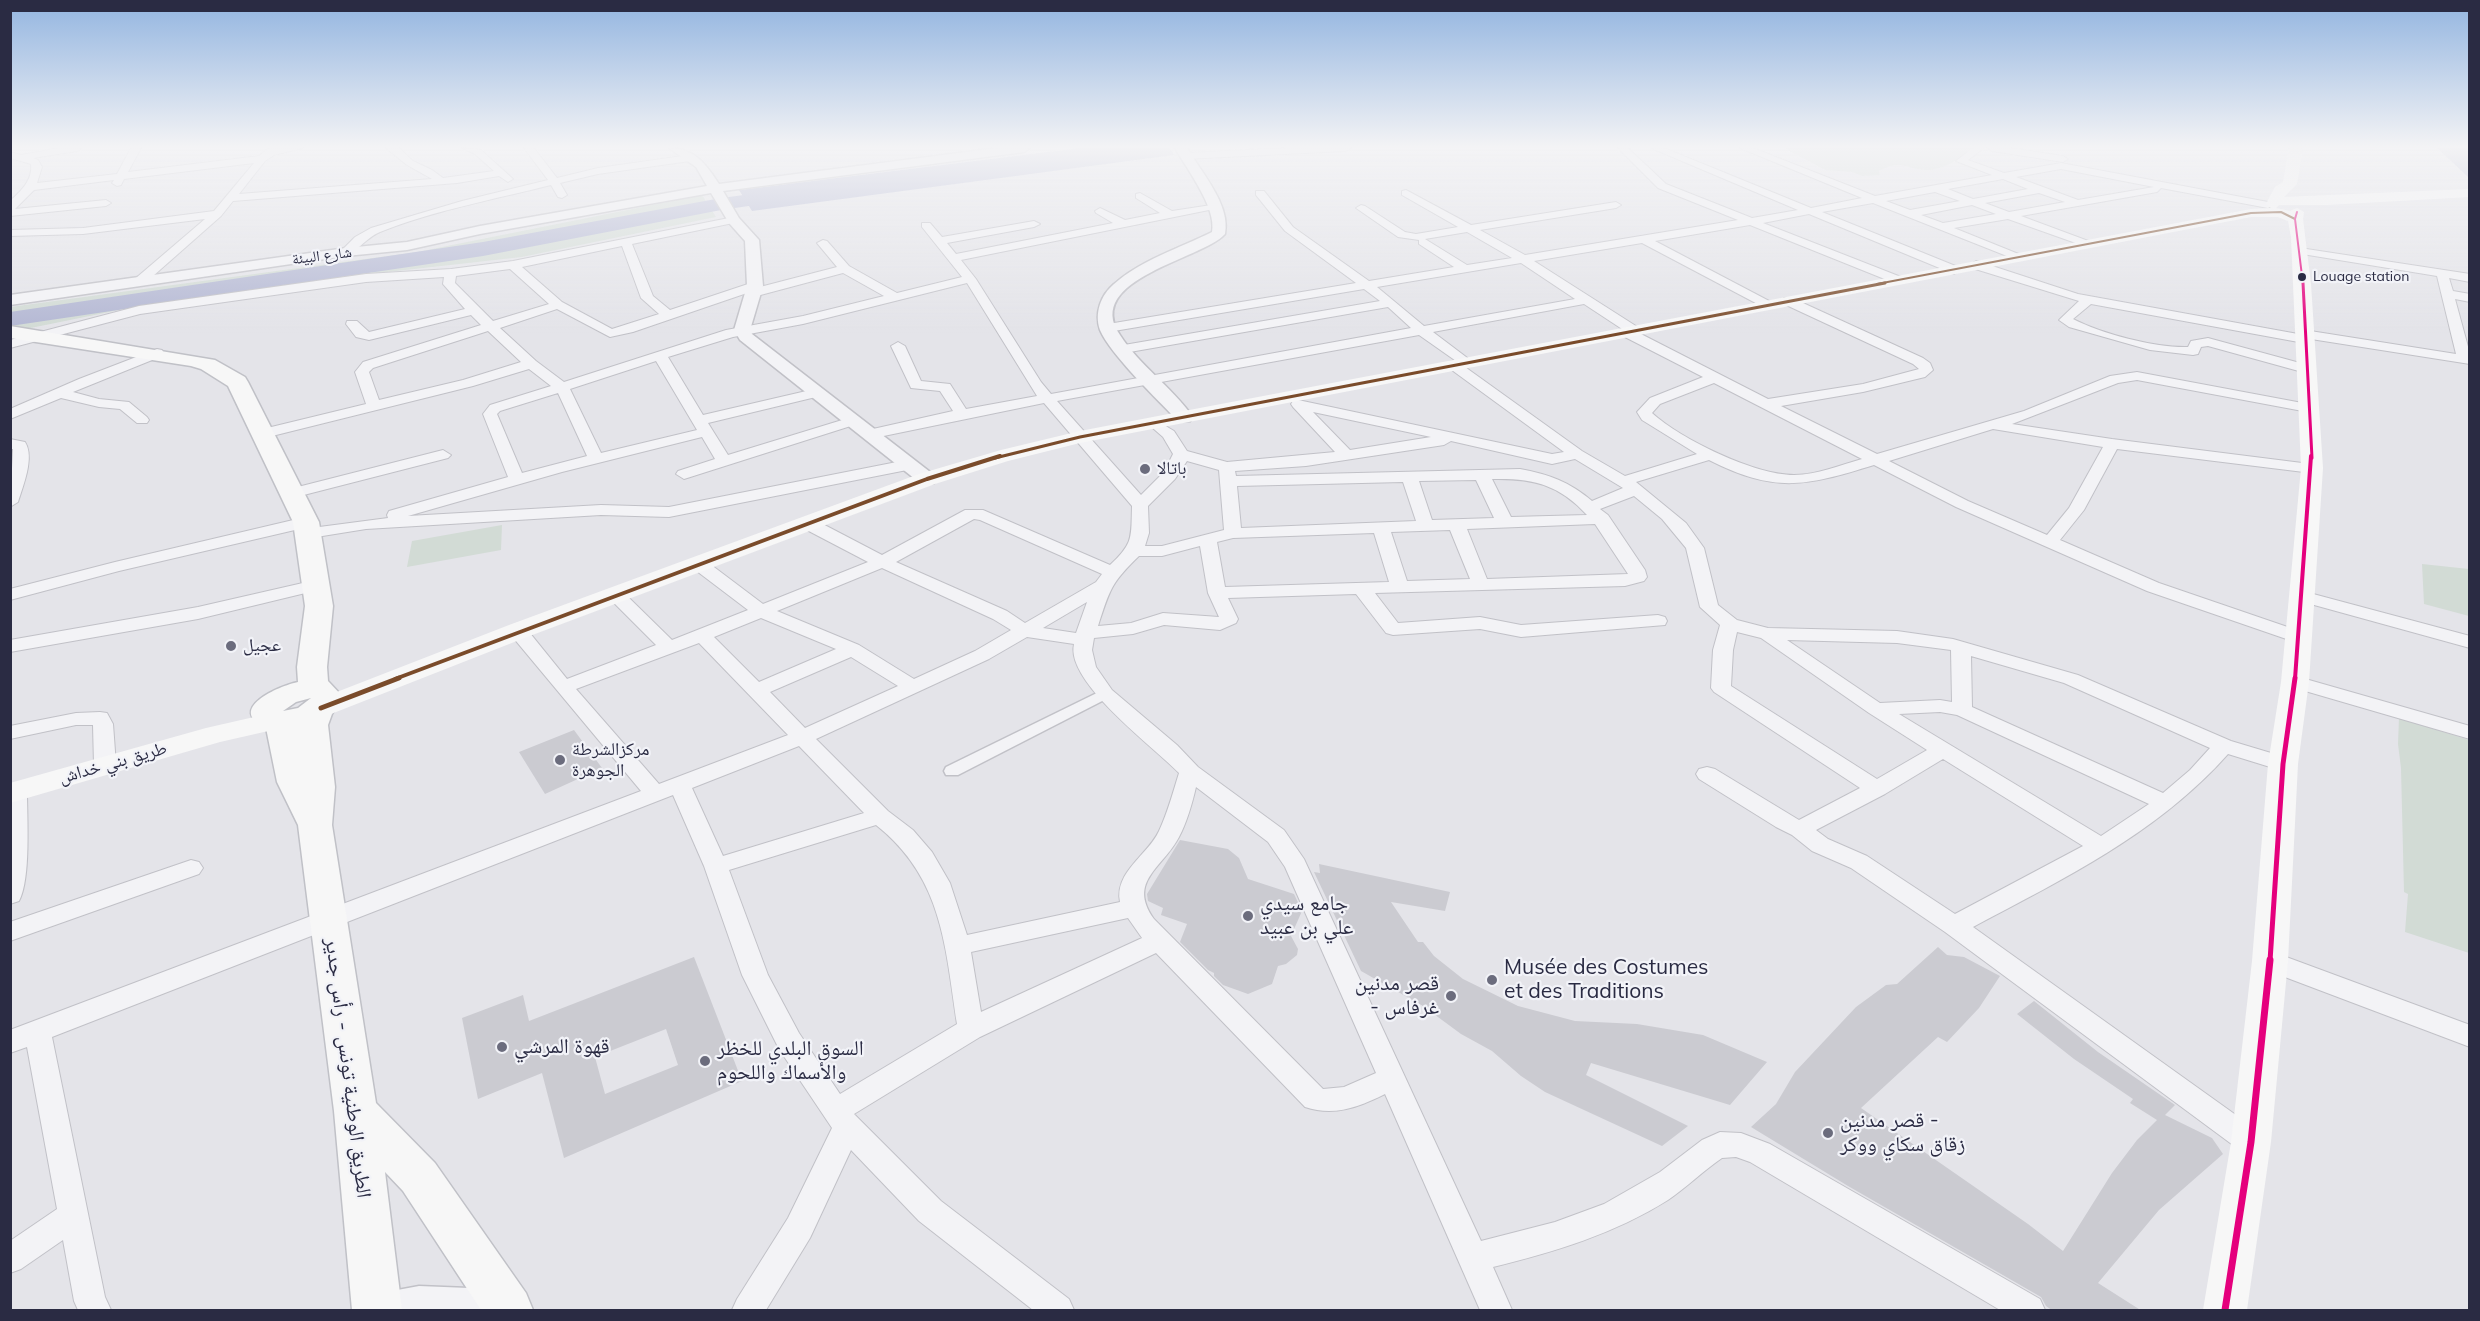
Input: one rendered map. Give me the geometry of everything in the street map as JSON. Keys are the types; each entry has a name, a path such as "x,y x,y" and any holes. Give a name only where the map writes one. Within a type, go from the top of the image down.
{"main road":[{"path":"317,591 302,624 291,671 277,711 294,720 319,699 411,671 927,479 1001,456 1080,437 1184,417 1295,400 1460,364 2271,210"},
{"path":"2225,1311 2251,1142 2270,961 2283,764 2295,682 2312,468 2300,251 2281,210"},
{"name":"الطريق الوطنية تونس - رأس جدير","path":"11,339 38,336 158,353 208,364 223,372 237,382 264,433 308,527 317,591 318,621 312,667 313,681 319,699 312,725 318,787 315,825 356,1111 377,1311"},
{"name":"الطريق الوطنية تونس - رأس جدير","path":"277,711 294,781 302,803 315,825"},
{"name":"طريق بني خداش","path":"13,792 216,734 277,711"},
{"path":"356,1111 419,1177 509,1311"}],"street":[{"path":"101,216 104,210"},
{"path":"140,281 221,210"},
{"path":"346,252 360,239 375,230 444,210"},
{"name":"شارع البيئة","path":"10,300 346,252 426,243 480,230 594,210"},
{"path":"728,210 752,240 754,290 742,330"},
{"path":"1162,210 1169,214"},
{"path":"952,258 1193,210"},
{"path":"1184,417 1124,350 1108,328 1107,305 1119,287 1218,234 1221,230 1215,210"},
{"path":"1273,210 1289,229 1391,303 1460,364 1577,454 1630,485 1668,515 1691,540 1710,607 1730,624 1768,634 1897,637 1961,647 2022,663 2087,685 2224,746 2283,764"},
{"path":"1364,210 1406,236 1424,237 1588,210"},
{"path":"1436,210 1521,258 1588,300 1630,332 1713,378 1962,504 2153,587 2298,637"},
{"path":"1718,210 1897,280"},
{"path":"1802,210 1954,270"},
{"path":"1108,328 1820,210"},
{"path":"1896,210 2017,257"},
{"path":"1907,214 1931,210"},
{"path":"1993,210 2087,244"},
{"path":"1941,227 2039,210"},
{"path":"1100,211 1122,224"},
{"path":"10,213 101,216 217,214"},
{"path":"10,232 101,216"},
{"path":"38,336 139,310 366,278 451,273 513,265 734,220"},
{"path":"939,241 1031,220 1054,238"},
{"path":"10,1042 803,737 982,655 1025,631 1107,579 1135,551 1140,533 1140,505 1035,384 970,279 926,225"},
{"path":"1643,239 1767,305"},
{"path":"626,242 648,298 668,315"},
{"path":"1423,242 1463,268"},
{"path":"824,243 845,269 897,298"},
{"path":"2300,251 2469,278"},
{"path":"513,265 558,305 604,333 628,329 754,290 845,269"},
{"path":"1976,265 2032,285 2089,299 2304,336 2467,360 2442,274"},
{"path":"451,273 449,284 474,311 531,364 562,387 596,458"},
{"path":"517,479 490,414 492,410 659,354 742,330 774,327 970,279"},
{"path":"2446,294 2469,298"},
{"path":"2089,299 2065,320 2083,328 2165,350 2189,352 2193,351 2196,344 2208,342 2306,369"},
{"path":"869,434 1047,398 1588,300"},
{"path":"1765,404 1863,388 1920,374 1926,370 1925,366 1918,361 1788,301"},
{"path":"1124,350 1391,303"},
{"path":"374,407 363,372 364,368 490,325 558,305"},
{"path":"352,324 361,334 369,336 474,311"},
{"path":"742,330 759,348 906,465 927,479"},
{"path":"898,346 916,385 945,387 962,414"},
{"path":"10,415 158,353"},
{"path":"659,354 724,461"},
{"path":"264,433 468,383 531,364"},
{"path":"1713,378 1655,401 1644,412 1647,417 1710,455 1743,469 1795,480 1818,477 2040,411 2090,388 2128,376 2169,380 2308,408"},
{"path":"58,393 99,403 124,405 142,420"},
{"path":"366,524 815,393"},
{"path":"1295,400 1552,459 1577,454"},
{"path":"1295,400 1346,454"},
{"path":"684,474 852,420"},
{"path":"1154,423 1168,434 1181,454 1227,474 1410,478 1520,474 1542,477 1570,490 1596,513 1636,570 1638,577 1634,579 1480,583 1400,588 1217,593"},
{"path":"1990,425 2112,444 2312,468"},
{"path":"1227,474 1456,438"},
{"path":"10,444 20,445 21,448 18,475 10,502"},
{"path":"2050,542 2076,510 2112,444"},
{"path":"1140,505 1173,471 1179,463 1181,454"},
{"path":"292,494 443,455"},
{"path":"1135,551 1162,552 1233,533 1505,523 1596,513 1630,485 1710,455"},
{"path":"10,595 116,567 308,527 601,510 669,512 906,465"},
{"path":"1227,474 1233,533"},
{"path":"1482,475 1505,523"},
{"path":"1410,478 1426,527"},
{"path":"563,687 702,635 882,562 965,516 976,514 1107,579"},
{"path":"809,524 882,562 964,598 1025,631 1085,637 1163,620 1220,624 1227,622 1229,619 1217,593 1208,540"},
{"path":"1457,525 1480,583"},
{"path":"1381,528 1400,588"},
{"path":"700,565 761,611 852,649 913,687"},
{"path":"1107,579 1085,637 1082,650 1086,667 1105,694 1169,750 1190,772 1276,836 1296,865 1496,1311"},
{"path":"1362,589 1393,629 1480,623 1521,631 1658,621"},
{"path":"10,646 317,591"},
{"path":"616,595 669,647"},
{"path":"2301,596 2469,642"},
{"path":"1730,624 1723,650 1721,688 1877,789"},
{"path":"518,631 563,687 668,789 716,866 754,975 789,1041 841,1119 930,1211 1058,1311"},
{"path":"1768,634 1876,709 2100,846"},
{"path":"702,635 880,816 899,828 939,882 958,946 971,1029"},
{"path":"1961,647 1962,710"},
{"path":"757,690 852,649"},
{"path":"2295,682 2469,733"},
{"path":"952,771 1105,694"},
{"path":"1876,709 1940,706 1962,710 2166,803"},
{"path":"10,733 76,719 99,718 103,724 105,765"},
{"path":"1954,926 2100,846 2166,803 2205,770 2224,746"},
{"path":"1800,829 1877,789 1944,749"},
{"path":"1190,772 1174,823 1166,839 1132,884 1130,895 1134,908 1160,940 1315,1099 1327,1102 1341,1100 1392,1078"},
{"path":"1707,774 1784,822 1800,829 1820,844 1859,862 1954,926 2251,1142"},
{"path":"10,896 15,858 13,792"},
{"path":"716,866 880,816"},
{"path":"10,932 191,868"},
{"path":"958,946 1060,922 1134,908"},
{"path":"748,1311 799,1228 841,1119 971,1029 1160,940"},
{"path":"2270,961 2469,1036"},
{"path":"38,1032 90,1302 94,1311"},
{"path":"1473,1258 1555,1237 1594,1222 1631,1205 1665,1185 1709,1150 1733,1143 1747,1146 1760,1153 2029,1311"},
{"path":"10,1259 73,1215"},
{"path":"392,1311 419,1305 469,1307 476,1311"}],"shaded area":[{"path":"629,210 711,210 716,217 522,257 244,288 11,332 10,307 417,252"},
{"path":"502,525 501,550 407,567 412,541"},
{"path":"2422,564 2469,569 2469,616 2424,604"},
{"path":"2399,718 2469,740 2469,953 2405,932 2408,894 2404,892"}],"building":[{"name":"مركزالشرطة الجوهرة","path":"574,730 602,768 545,794 519,752"},
{"name":"جامع سيدي علي بن عبيد","path":"1180,840 1228,849 1239,858 1248,879 1294,894 1302,911 1291,936 1298,949 1297,955 1286,964 1278,966 1272,984 1248,994 1223,985 1214,973 1208,970 1180,942 1187,924 1161,915 1163,908 1148,901 1147,894"},
{"name":"قصر مدنين - غرفاس","path":"1319,864 1450,892 1445,911 1391,902 1418,942 1423,942 1434,956 1463,979 1518,1006 1575,1021 1637,1024 1703,1035 1767,1062 1730,1105 1591,1063 1586,1075 1688,1126 1662,1146 1545,1092 1521,1076 1492,1051 1461,1034 1423,1006 1361,971 1314,872 1320,873"},
{"name":"قصر مدنين - زقاق سكاي ووكر","path":"1938,947 1947,955 1964,957 2000,976 1979,1008 1947,1042 1938,1037 1861,1108 2028,1224 2063,1251 2112,1173 2137,1140 2157,1120 2130,1103 2133,1099 2074,1059 2017,1014 2034,1001 2098,1052 2175,1105 2165,1115 2212,1138 2223,1154 2159,1210 2098,1283 2142,1311 2053,1311 2046,1306 2041,1297 1848,1186 1751,1127 1776,1104 1795,1072 1856,1007 1886,985 1897,984"},
{"name":"السوق البلدي للخظر والأسماك واللحوم","path":"694,957 742,1081 564,1158 542,1073 478,1099 462,1018 523,995 529,1021","holes":["666,1029 678,1065 605,1094 595,1057"]}],"waterway":[{"path":"10,319 483,249 691,210"}],"transit line":[{"path":"321,708 518,631 927,479 1001,456 1080,437 2251,213 2281,212 2295,219"},
{"path":"2225,1310 2251,1142 2270,961 2283,764 2295,682 2312,468 2303,284 2295,219 2297,212"}],"place":[{"name":"Louage station","path":"2302,277"},
{"name":"باتالا","path":"1145,469"},
{"name":"عجيل","path":"231,646"},
{"name":"مركزالشرطة الجوهرة","path":"560,760"},
{"name":"جامع سيدي علي بن عبيد","path":"1248,916"},
{"name":"Musée des Costumes et des Traditions","path":"1492,980"},
{"name":"قصر مدنين - غرفاس","path":"1451,996"},
{"name":"قهوة المرشي","path":"502,1047"},
{"name":"السوق البلدي للخظر والأسماك واللحوم","path":"705,1061"},
{"name":"قصر مدنين - زقاق سكاي ووكر","path":"1828,1133"}]}
